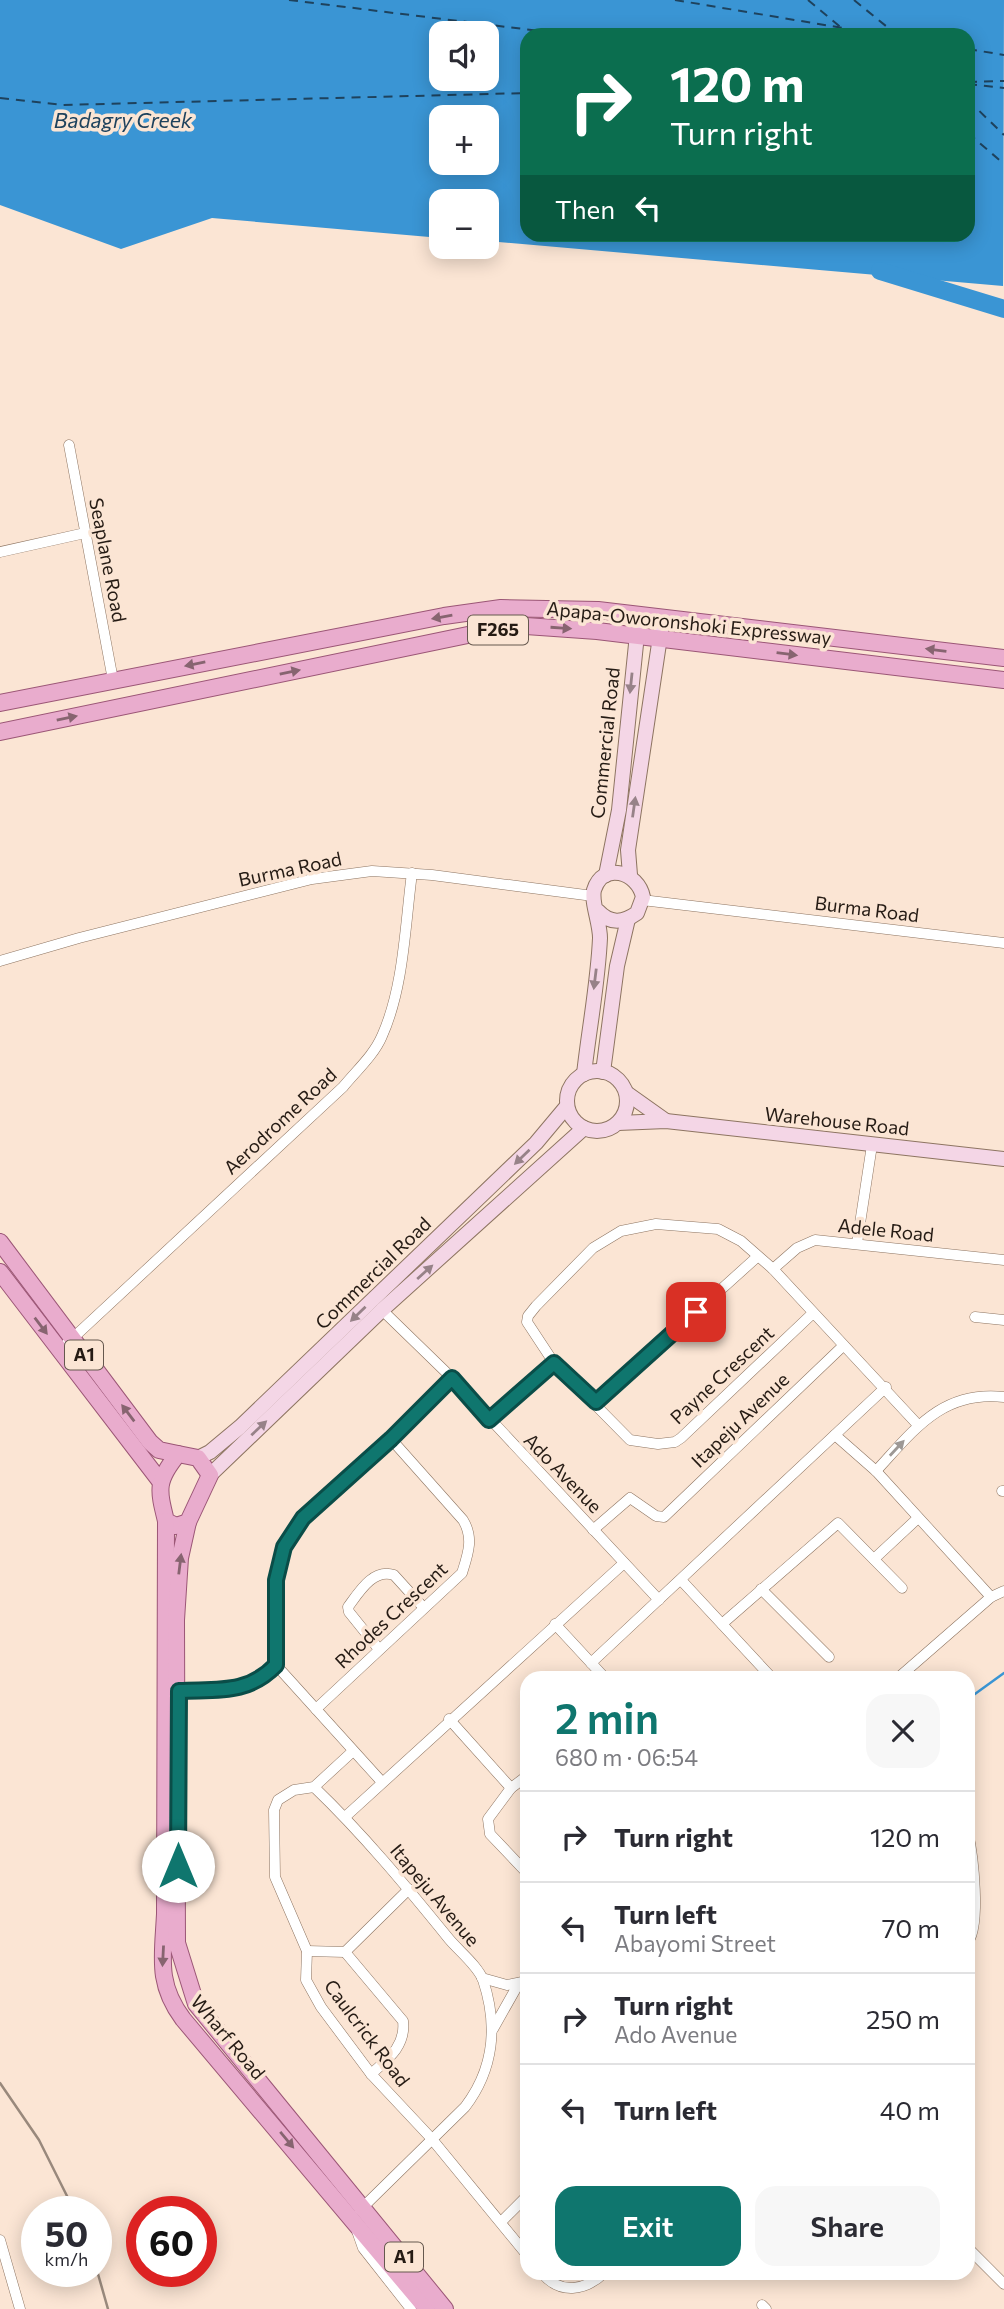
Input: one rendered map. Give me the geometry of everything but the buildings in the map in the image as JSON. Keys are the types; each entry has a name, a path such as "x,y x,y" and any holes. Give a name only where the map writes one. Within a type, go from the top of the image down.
{"main road":[{"name":"Apapa-Oworonshoki Expressway","path":"0,703 444,616 501,608 555,607 663,617 1004,658"},
{"name":"Commercial Road","path":"606,875 619,810 639,615"},
{"name":"Commercial Road","path":"630,875 628,850 662,639 663,617"},
{"name":"Apapa-Oworonshoki Expressway","path":"0,732 487,631 526,626 636,636 1004,680"},
{"path":"584,1074 600,938 595,903 595,888 606,875 622,872 630,875 641,888 642,900 637,913 628,919 612,920 595,903"},
{"path":"603,1072 617,966 628,919"},
{"path":"603,1072 621,1082 628,1094 625,1111 618,1123 604,1130 584,1128 576,1123 567,1106 570,1087 584,1074 603,1072"},
{"name":"Warehouse Road","path":"628,1094 666,1121"},
{"name":"Commercial Road","path":"198,1458 211,1452 240,1427 536,1143 567,1106"},
{"name":"Warehouse Road","path":"618,1123 666,1121 1004,1159"},
{"name":"Commercial Road","path":"210,1475 382,1310 584,1128"},
{"name":"A1","path":"0,1242 149,1442 159,1450 177,1454"},
{"name":"A1","path":"0,1272 160,1480"},
{"path":"160,1480 177,1454 198,1458 210,1475"},
{"name":"Wharf Road","path":"210,1475 188,1522 180,1558 176,1620 179,1691 177,1943 196,2004 445,2309"},
{"name":"Wharf Road","path":"160,1480 158,1489 166,1521 165,1914 162,1972 165,1990 183,2019 356,2222 426,2309"},
{"path":"166,1521 176,1526 188,1522"}],"street":[{"name":"Seaplane Road","path":"69,446 113,680"},
{"path":"0,552 86,533"},
{"name":"Burma Road","path":"0,961 79,938 312,879 372,871 412,873 595,903"},
{"name":"Aerodrome Road","path":"60,1350 343,1087 365,1062 382,1038 393,1004 412,873"},
{"name":"Burma Road","path":"642,900 1004,943"},
{"path":"857,1243 872,1144"},
{"name":"Payne Crescent","path":"757,1257 741,1241 718,1229 656,1224 621,1231 593,1248 528,1316 531,1329 554,1363 596,1402 630,1440 675,1442 812,1314"},
{"name":"Adele Road","path":"773,1269 805,1243 815,1240 1004,1260"},
{"path":"596,1402 757,1257 773,1269 812,1314 886,1387 918,1425"},
{"name":"Ado Avenue","path":"382,1310 452,1378 659,1600"},
{"path":"975,1317 1004,1320"},
{"name":"Itapeju Avenue","path":"593,1530 630,1498 656,1516 664,1517 843,1346"},
{"path":"489,1420 554,1363"},
{"path":"381,1781 276,1665 276,1580 284,1547 303,1518 391,1439 452,1378"},
{"path":"591,1663 886,1387"},
{"path":"876,1471 918,1425 962,1398 1004,1397"},
{"path":"835,1436 876,1471 990,1597"},
{"name":"Rhodes Crescent","path":"316,1709 378,1648 462,1573 470,1531 391,1439"},
{"path":"874,1559 918,1517"},
{"path":"722,1624 838,1523 902,1588"},
{"path":"345,1816 624,1563"},
{"path":"378,1648 349,1612 348,1607 362,1588 379,1574 394,1575 423,1607"},
{"path":"681,1580 766,1671"},
{"path":"761,1589 829,1657"},
{"path":"906,1671 990,1597 1004,1591"},
{"path":"555,1624 598,1671"},
{"path":"179,1691 241,1688 261,1680 276,1665"},
{"path":"449,1720 511,1788"},
{"name":"Caulcrick Road","path":"352,1752 314,1787 294,1790 278,1800 274,1818 275,1877 307,1951 306,1980 321,2007 371,2074 430,2138 520,2246"},
{"path":"520,1781 511,1788 488,1819 490,1835 520,1866"},
{"name":"Itapeju Avenue","path":"314,1787 345,1816 482,1978 493,2029 487,2068 478,2090 465,2107 362,2205 356,2222"},
{"path":"307,1951 345,1952 409,1889"},
{"path":"345,1952 403,2021 401,2042 371,2074"},
{"path":"482,1978 494,1983 520,1982"},
{"path":"493,2029 520,1987"},
{"path":"501,2222 520,2203"},
{"path":"356,2222 363,2248 411,2309"},
{"path":"0,2240 20,2309"},
{"path":"975,2255 1004,2284"},
{"path":"552,2280 561,2287 578,2289 593,2280"}],"water":[{"name":"Badagry Creek","path":"0,0 1004,0 1003,286 499,242 499,189 429,189 429,237 212,218 121,249 0,205"}],"waterway":[{"name":"Badagry Creek","path":"880,271 1004,309"},
{"path":"975,1694 1004,1673"}],"ferry route":[{"path":"289,0 520,29"},
{"path":"675,0 843,28"},
{"path":"808,0 842,28"},
{"path":"854,0 888,28"},
{"path":"975,50 1004,55"},
{"path":"975,82 1004,81"},
{"path":"975,85 1004,88"},
{"path":"0,98 63,105 520,93"},
{"path":"975,107 1004,135"},
{"path":"975,139 1004,164"}],"railway":[{"path":"0,2083 39,2140 67,2196"},
{"path":"102,2287 108,2309"}],"route":[{"path":"178,1866 179,1691 241,1688 261,1680 276,1665 276,1580 284,1547 303,1518 391,1439 452,1378 489,1420 554,1363 596,1402 696,1312"}]}
